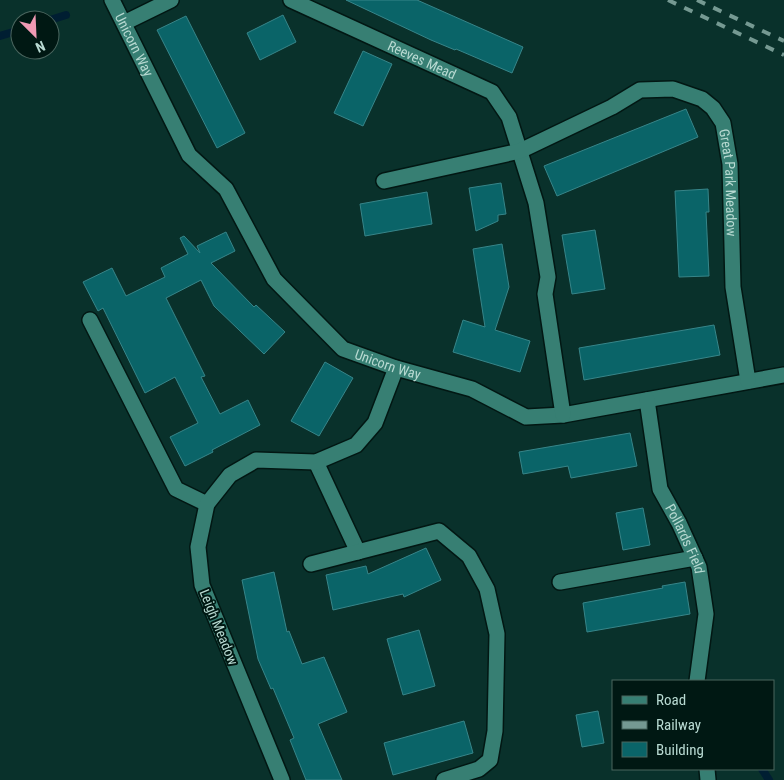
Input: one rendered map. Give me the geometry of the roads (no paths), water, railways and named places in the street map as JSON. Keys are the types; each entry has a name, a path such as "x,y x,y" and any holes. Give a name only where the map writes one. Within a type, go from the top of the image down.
{"street":[{"name":"Unicorn Way","path":"112,0 189,155 226,189 274,278 343,349 396,368 472,389 526,417 564,415 784,375"},
{"path":"124,23 171,0"},
{"name":"Reeves Mead","path":"291,0 492,92 509,117 536,203 548,277 545,294 564,415"},
{"name":"Great Park Meadow","path":"520,151 612,106 640,90 673,89 702,99 713,108 723,123 730,164 733,287 748,381"},
{"path":"384,181 520,151"},
{"path":"90,320 176,489 207,504"},
{"name":"Leigh Meadow","path":"282,780 202,585 198,547 207,504 230,475 256,460 316,462 356,445 375,423 396,368"},
{"name":"Pollards Field","path":"647,400 660,489 680,523 699,567 706,614 697,680"},
{"path":"316,462 358,552"},
{"path":"311,564 439,531 469,556 487,589 498,634 495,731 490,760 479,769 444,780"},
{"path":"560,582 695,558"}],"waterway":[{"path":"60,17 66,15"},
{"path":"0,36 10,33"},
{"path":"763,770 769,780"}],"railway":[{"path":"668,0 784,55"},
{"path":"697,0 784,41"}]}
